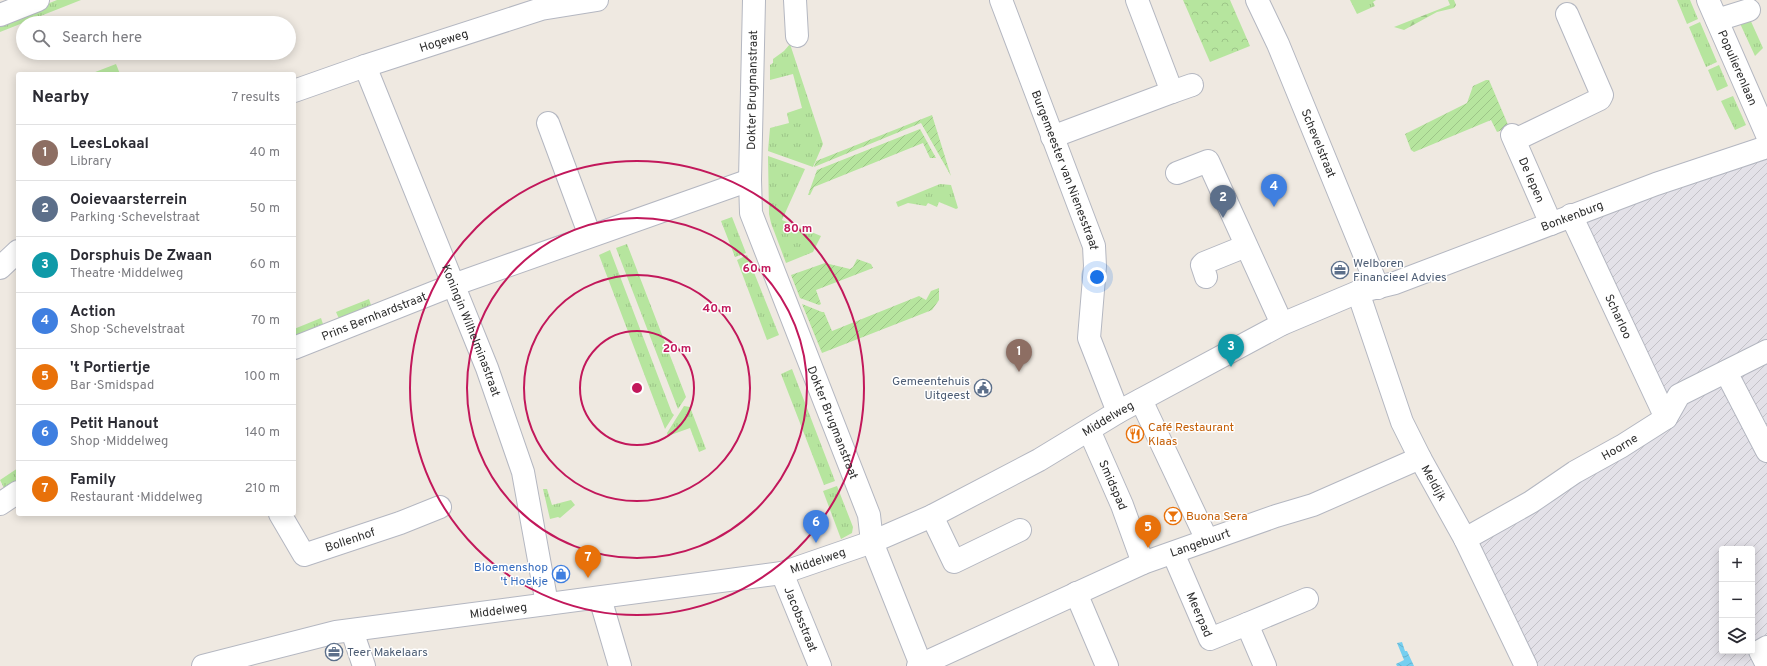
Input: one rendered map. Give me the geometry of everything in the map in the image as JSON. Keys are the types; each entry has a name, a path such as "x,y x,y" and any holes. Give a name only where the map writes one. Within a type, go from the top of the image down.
{"street":[{"path":"10,8 38,0"},
{"name":"Hogeweg","path":"296,90 365,66 541,9 597,0"},
{"name":"Dokter Brugmanstraat","path":"754,0 750,180 752,213 869,515 872,542 920,665"},
{"path":"795,0 797,36"},
{"name":"Burgemeester van Nienesstraat","path":"1001,0 1094,246 1095,266 1089,338 1118,412"},
{"path":"1137,0 1172,92"},
{"name":"Schevelstraat","path":"1257,0 1278,44 1368,290"},
{"name":"Populierenlaan","path":"1708,0 1767,135"},
{"path":"1717,20 1749,10"},
{"name":"De Iepen","path":"1551,224 1514,137 1600,99 1602,95 1567,14"},
{"name":"Koningin Wilhelminastraat","path":"365,66 487,368 523,472 547,604"},
{"path":"1052,137 1192,85"},
{"path":"548,123 590,236"},
{"name":"Bonkenburg","path":"1368,290 1551,224 1571,215 1656,184 1767,147"},
{"path":"1177,173 1208,161 1282,324"},
{"path":"453,285 750,180"},
{"name":"Scharloo","path":"1571,215 1666,418"},
{"path":"1206,277 1202,265 1204,262 1246,246"},
{"path":"0,268 16,253"},
{"name":"Prins Bernhardstraat","path":"296,347 453,285"},
{"name":"Middelweg","path":"203,666 336,632 782,573 872,542 932,516 1039,460 1118,412 1282,324 1368,290"},
{"name":"Meldijk","path":"1368,290 1402,422 1420,458 1465,539 1526,666"},
{"name":"Hoorne","path":"1465,539 1531,502 1575,472 1622,446 1666,418 1679,395 1767,351"},
{"path":"1726,372 1767,451"},
{"path":"1141,400 1207,540"},
{"name":"Smidspad","path":"1089,430 1122,505 1143,563"},
{"name":"Langebuurt","path":"920,665 1143,563 1313,505 1420,458"},
{"path":"0,504 16,493"},
{"name":"Bollenhof","path":"281,516 304,555 400,523 440,507"},
{"path":"932,516 954,562 1020,530"},
{"name":"Meerpad","path":"1173,553 1210,639 1307,599"},
{"name":"Jacobsstraat","path":"782,573 820,666"},
{"path":"1076,593 1107,666"},
{"path":"600,598 620,666"},
{"path":"1248,624 1265,666"},
{"path":"352,631 364,666"},
{"path":"1767,647 1760,651 1767,665"}],"shaded area":[{"path":"1767,139 1767,666 1528,666 1479,539 1663,428 1573,217"}],"green space":[{"path":"57,0 81,0 40,16 17,16"},
{"path":"1183,0 1230,0 1250,46 1210,62"},
{"path":"1350,0 1376,0 1373,2 1375,6 1357,14"},
{"path":"1448,0 1454,0 1456,5 1454,8 1437,12 1404,30 1394,27 1450,5"},
{"path":"1677,0 1690,0 1698,19 1687,24"},
{"path":"16,17 16,26 0,32 0,23"},
{"path":"1737,17 1749,17 1763,48 1755,56"},
{"path":"1700,22 1717,62 1706,67 1689,27"},
{"path":"790,44 823,144 813,167 768,151 770,128 789,123 787,113 802,108 793,74 770,80 770,65 773,63 773,59 784,51"},
{"path":"116,64 119,72 95,72"},
{"path":"1719,65 1728,86 1717,91 1708,70"},
{"path":"1489,80 1509,127 1497,132 1491,120 1414,152 1411,150 1405,134 1467,103 1473,86"},
{"path":"1733,96 1746,125 1735,130 1721,101"},
{"path":"932,115 951,176 921,123 814,167 816,161"},
{"path":"920,129 936,158 930,158 923,143 814,187 810,195 808,195 817,170"},
{"path":"768,156 805,169 782,220 821,236 813,252 786,263 769,214"},
{"path":"940,184 951,185 958,208 956,209 939,202 937,207 928,203 926,206 908,203 898,207 896,202"},
{"path":"732,217 746,253 735,257 721,221"},
{"path":"627,244 686,397 678,409 616,248"},
{"path":"610,250 674,415 665,429 599,255"},
{"path":"747,255 779,335 767,340 737,260"},
{"path":"857,259 871,264 873,268 816,290 821,304 819,305 800,298 791,275 825,263 850,269 853,267"},
{"path":"939,288 939,300 932,310 822,353 802,304 824,312 832,331 919,296 926,300 931,291"},
{"path":"369,299 372,308 340,321 336,312"},
{"path":"321,318 323,324 296,335 296,328"},
{"path":"792,369 835,481 824,485 781,374"},
{"path":"684,406 690,407 706,449 699,452 690,428 668,436 667,433"},
{"path":"16,469 16,482 5,490 0,480"},
{"path":"837,486 853,527 852,533 841,539 823,491"},
{"path":"543,489 547,489 552,505 571,500 575,505 560,518 550,519"}],"water":[{"path":"1402,642 1405,651 1407,651 1414,666 1397,666 1396,664 1404,660 1397,643"}],"place":[{"name":"Action","path":"1274,207"},
{"name":"Ooievaarsterrein","path":"1223,218"},
{"name":"Welboren Financieel Advies","path":"1340,270"},
{"name":"Dorsphuis De Zwaan","path":"1231,367"},
{"name":"LeesLokaal","path":"1019,372"},
{"name":"Gemeentehuis Uitgeest","path":"983,388"},
{"name":"Café Restaurant Klaas","path":"1135,434"},
{"name":"Buona Sera","path":"1173,516"},
{"name":"Petit Hanout","path":"816,543"},
{"name":"'t Portiertje","path":"1148,548"},
{"name":"Bloemenshop 't Hoekje","path":"561,574"},
{"name":"Family","path":"588,578"},
{"name":"Teer Makelaars","path":"334,652"}]}
